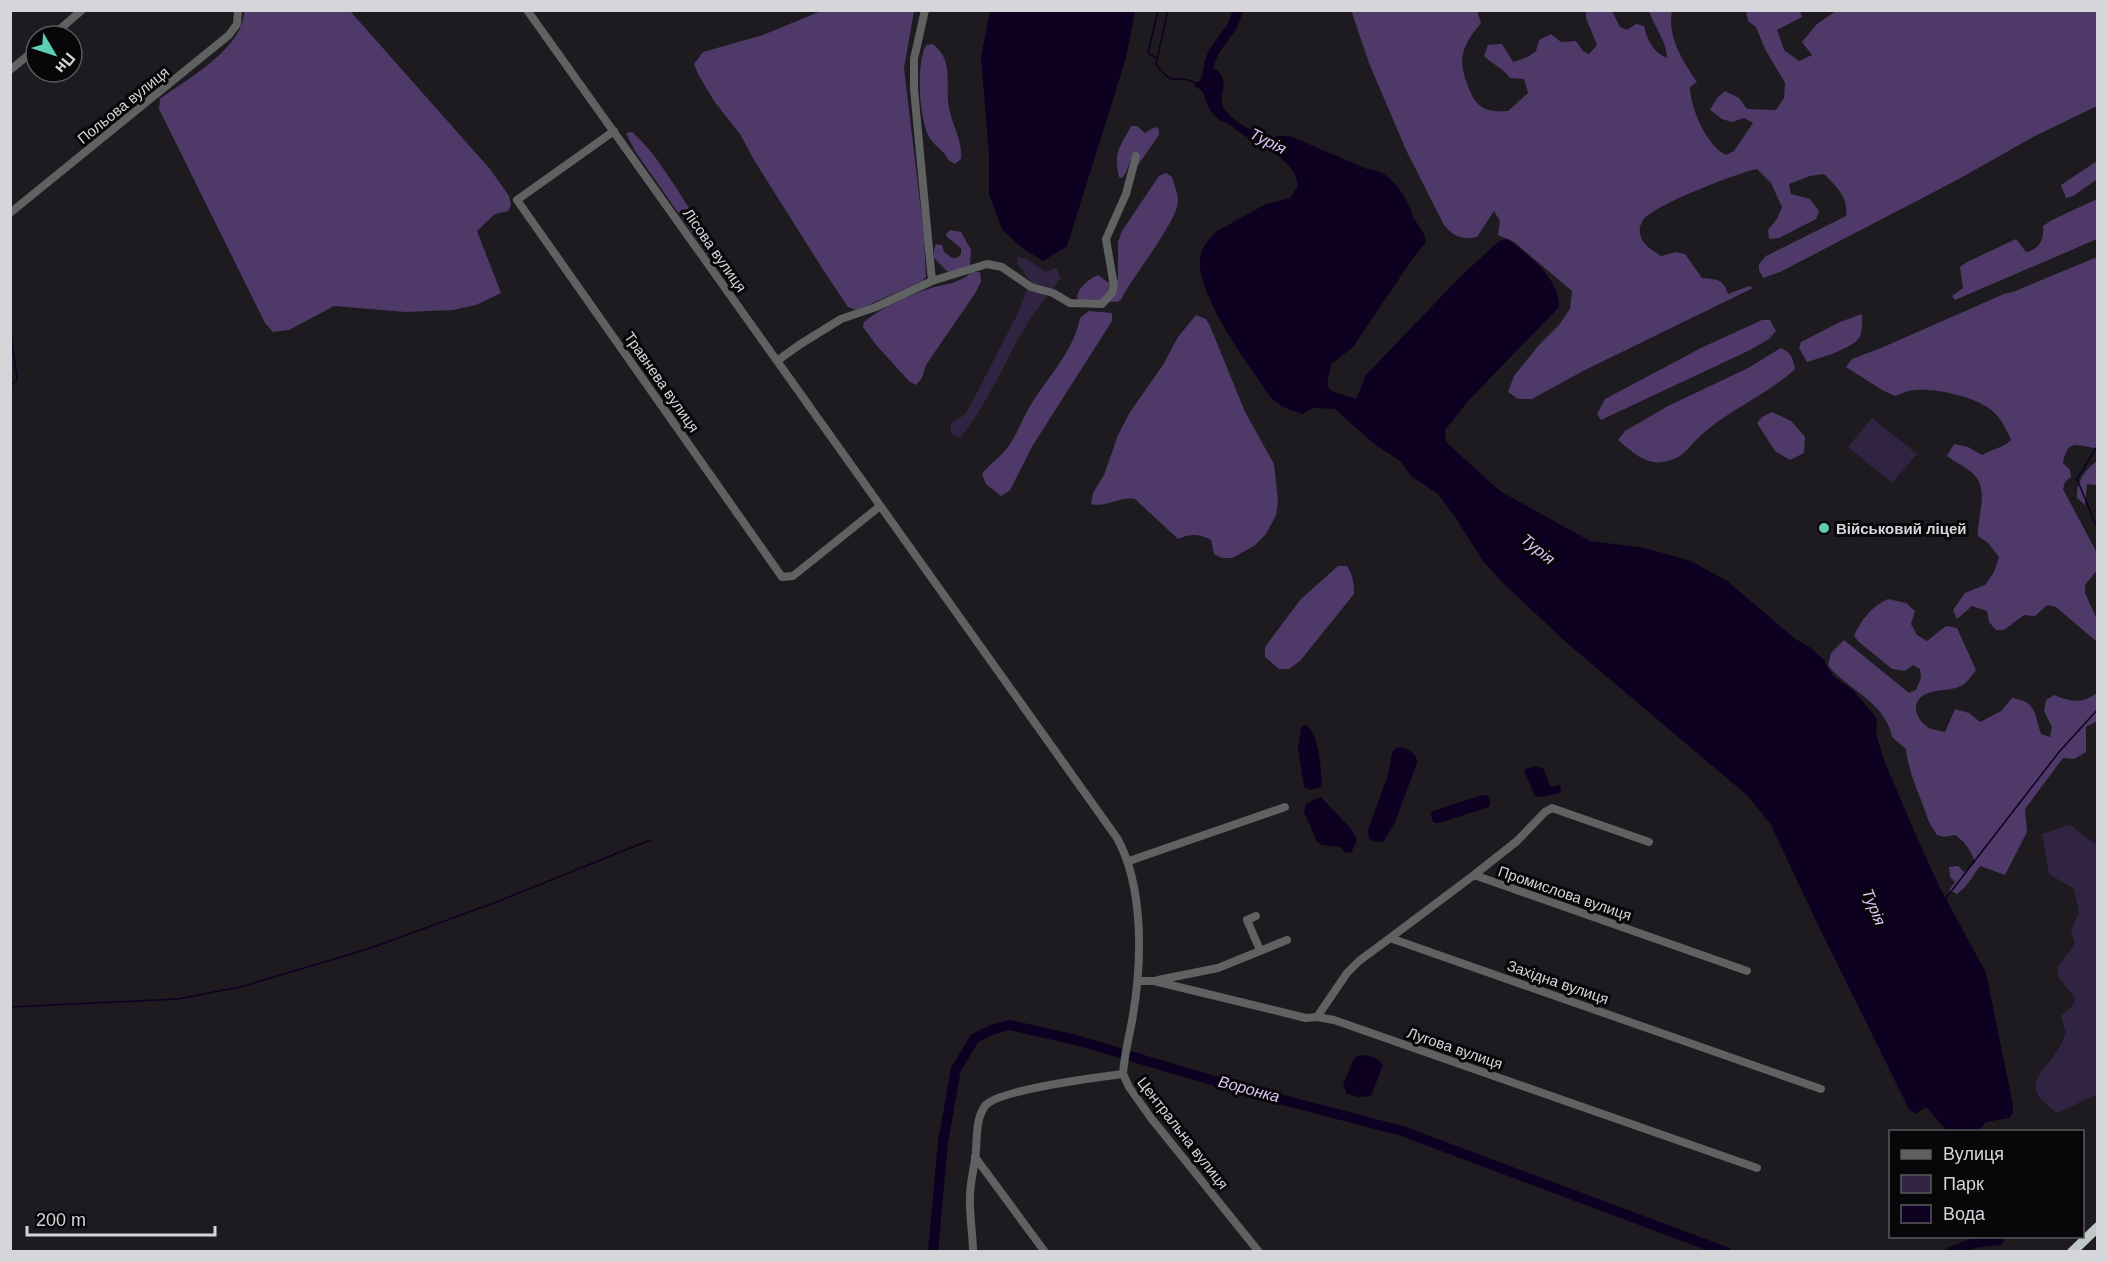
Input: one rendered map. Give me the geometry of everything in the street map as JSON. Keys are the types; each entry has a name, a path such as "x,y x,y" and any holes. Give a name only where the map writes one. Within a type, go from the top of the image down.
{"highway":[{"path":"2072,1251 2097,1227"}],"street":[{"path":"66,24 82,10"},
{"name":"Польова вулиця","path":"10,213 229,36 237,24 238,10"},
{"name":"Лісова вулиця","path":"527,10 879,507 1100,812"},
{"path":"925,10 914,59 914,89 932,281"},
{"path":"10,70 24,59"},
{"name":"Травнева вулиця","path":"614,131 517,200 782,577 793,576 879,507"},
{"path":"777,361 842,320 932,281 987,264 1009,270 1031,287 1053,292 1070,303 1102,304 1114,286 1106,239 1126,194 1136,156"},
{"path":"1129,861 1285,807"},
{"path":"1317,1017 1347,973 1359,961 1517,841 1545,812 1552,808 1649,842"},
{"name":"Центральна вулиця","path":"1100,812 1118,838 1129,861 1136,892 1138,981 1123,1062 1123,1074 1128,1087 1151,1118 1259,1251"},
{"name":"Промислова вулиця","path":"1474,875 1747,971"},
{"path":"1256,916 1247,920 1260,950"},
{"name":"Західна вулиця","path":"1390,938 1821,1089"},
{"path":"1154,981 1218,968 1287,940"},
{"name":"Лугова вулиця","path":"1138,981 1154,981 1306,1018 1335,1020 1757,1168"},
{"path":"973,1251 971,1179 984,1107 990,1101 1068,1081 1123,1074"},
{"path":"975,1157 1045,1251"}],"green space":[{"path":"1018,257 1027,259 1045,272 1056,268 1061,278 1026,326 983,404 960,438 951,433 951,424 964,415 969,408 1017,315 1030,281 1017,263"},
{"path":"1872,418 1917,454 1892,483 1848,447"},
{"path":"2070,825 2097,845 2098,1094 2057,1113 2038,1095 2036,1082 2066,1033 2061,1016 2076,999 2059,978 2057,967 2075,944 2071,930 2079,913 2074,889 2049,874 2042,834"}],"shaded area":[{"path":"1351,10 1477,11 1481,23 1465,48 1463,71 1471,94 1477,103 1491,111 1508,111 1528,93 1524,79 1510,78 1484,56 1488,45 1502,44 1513,62 1528,57 1536,51 1539,40 1551,34 1561,42 1576,41 1583,51 1589,54 1597,45 1586,18 1586,11 1612,11 1620,27 1627,30 1636,24 1644,26 1651,45 1667,58 1663,40 1649,11 1672,11 1672,30 1677,48 1697,82 1690,87 1696,115 1712,144 1726,155 1734,151 1753,123 1744,118 1732,122 1722,119 1710,110 1717,98 1725,91 1739,98 1747,109 1776,110 1784,98 1785,83 1765,49 1756,27 1748,21 1746,11 1800,11 1802,17 1777,30 1784,50 1799,61 1812,55 1802,42 1817,24 1836,11 2097,11 2097,106 2033,137 1957,180 1780,272 1763,278 1759,264 1766,256 1846,216 1844,198 1824,174 1810,176 1789,184 1791,194 1810,199 1819,211 1816,219 1779,238 1769,239 1768,230 1777,219 1782,207 1771,183 1757,169 1715,183 1663,206 1650,214 1641,224 1641,237 1648,247 1661,256 1676,252 1685,254 1702,278 1722,282 1728,294 1749,286 1753,288 1583,371 1532,399 1518,399 1508,392 1514,376 1559,325 1570,309 1572,291 1514,242 1498,235 1500,221 1494,211 1477,237 1459,237 1444,225 1406,150 1369,63"},
{"path":"244,11 350,11 490,169 509,196 511,205 508,211 495,214 477,231 501,293 476,305 453,310 406,312 334,306 289,330 273,332 265,323 159,109 160,99 225,50 235,38"},
{"path":"821,11 914,11 904,68 924,236 926,277 922,281 857,310 848,307 822,268 740,134 714,101 694,64 703,52 763,35"},
{"path":"933,44 945,60 949,108 961,152 961,159 955,164 948,160 930,138 922,115 921,65 926,45"},
{"path":"1131,126 1137,126 1145,133 1155,127 1159,129 1159,135 1138,165 1136,153 1122,178 1119,177 1117,168 1117,155"},
{"path":"632,132 661,165 702,228 714,242 717,251 716,261 713,261 707,254 635,151 626,133"},
{"path":"2097,161 2096,180 2073,196 2066,198 2061,185"},
{"path":"1166,173 1172,177 1176,191 1178,199 1176,209 1171,221 1121,300 1117,302 1077,298 1084,284 1098,275 1107,282 1118,279 1118,242 1122,231 1159,176"},
{"path":"2097,199 2097,239 1955,300 1952,296 1963,288 1960,267 1967,262 2016,239 2026,252 2031,251 2040,243 2043,226"},
{"path":"950,230 961,232 971,250 970,266 955,275 947,271 934,258 936,244 942,245 944,252 952,258 957,258 961,254 961,248 947,237 946,234"},
{"path":"2097,257 2097,448 2076,445 2068,449 2063,463 2070,470 2071,477 2065,482 2063,489 2097,553 2097,570 2085,585 2085,593 2097,619 2097,642 2056,607 2047,605 2035,616 2024,615 2004,630 1996,630 1989,622 1987,611 1972,606 1957,619 1953,610 1965,593 1985,585 1994,572 1999,557 1988,543 1978,536 1982,493 1977,478 1947,456 1954,444 1968,447 1982,455 2011,440 1997,416 1990,409 1973,400 1951,393 1927,390 1908,391 1895,396 1846,367 1852,359"},
{"path":"972,272 980,272 981,281 976,292 926,365 922,378 916,385 909,381 877,346 863,327 864,322 903,299 928,289 956,282"},
{"path":"1089,311 1112,313 1112,321 1033,445 1010,490 1001,496 986,484 982,474 1011,442 1030,406 1066,353 1080,318"},
{"path":"1862,314 1861,332 1855,342 1835,353 1807,362 1799,348 1801,342 1840,322"},
{"path":"1196,315 1206,319 1210,326 1245,412 1274,464 1278,501 1276,515 1266,534 1254,546 1232,558 1222,558 1214,554 1211,540 1202,536 1190,535 1178,539 1135,499 1091,504 1093,493 1104,475 1118,435 1130,412 1163,365 1178,337"},
{"path":"1762,320 1770,320 1776,331 1769,339 1750,350 1601,420 1597,414 1605,399 1701,348"},
{"path":"1781,348 1791,356 1795,369 1784,379 1720,420 1678,457 1662,462 1650,461 1638,456 1618,440 1625,431 1668,406 1748,368"},
{"path":"1772,412 1791,421 1805,437 1804,453 1790,460 1775,451 1757,423 1762,417"},
{"path":"2097,461 2097,485 2087,484 2085,505 2077,498 2079,482"},
{"path":"1338,566 1347,566 1349,569 1354,594 1300,661 1289,669 1279,669 1265,657 1265,647 1300,600"},
{"path":"1888,599 1906,603 1915,611 1911,624 1917,635 1927,641 1946,626 1957,628 1976,670 1959,687 1930,692 1920,698 1916,711 1923,723 1931,729 1945,732 1955,709 1969,713 1980,722 2001,711 2012,698 2026,702 2030,706 2041,734 2050,737 2052,727 2044,711 2046,700 2054,695 2071,700 2081,700 2097,693 2097,721 2086,727 2086,752 2074,759 2063,758 2025,809 2027,832 2005,875 1980,866 1966,886 1957,894 1949,890 1955,882 1950,877 1949,867 1958,866 1964,872 1975,862 1970,850 1955,835 1944,837 1937,835 1929,822 1914,781 1906,749 1892,737 1888,725 1875,706 1828,666 1831,653 1844,640 1909,693 1916,690 1921,678 1920,669 1913,665 1905,671 1892,669 1854,636 1868,614"}],"water":[{"path":"990,11 1135,11 1126,58 1067,246 1043,261 1021,247 1002,229 989,194 989,155 981,57"},
{"path":"1211,69 1216,69 1224,83 1222,104 1224,109 1235,120 1250,129 1270,139 1277,136 1290,136 1388,177 1407,201 1411,214 1424,234 1426,242 1353,347 1331,364 1327,385 1331,391 1356,399 1366,375 1460,277 1499,241 1508,239 1533,260 1548,277 1558,296 1559,307 1470,399 1445,430 1446,442 1500,491 1590,541 1645,548 1691,561 1727,581 1794,638 1811,648 1824,660 1833,676 1853,690 1870,710 1877,719 1876,734 1884,760 1911,824 1939,886 1986,973 2013,1105 2013,1113 2009,1118 1986,1122 1979,1130 1946,1130 1926,1107 1915,1114 1909,1109 1771,825 1748,796 1567,643 1502,582 1483,561 1438,494 1411,476 1400,461 1373,443 1335,409 1313,408 1302,414 1283,407 1272,399 1213,307 1200,268 1201,253 1217,231 1266,204 1290,198 1298,186 1291,168 1284,161 1239,132 1217,114 1210,99 1194,85"},
{"path":"1306,725 1317,743 1322,784 1321,787 1310,790 1304,787 1298,749 1301,727"},
{"path":"1401,747 1414,754 1417,763 1395,822 1384,841 1377,842 1369,839 1368,830 1388,775 1392,753 1396,748"},
{"path":"1535,766 1543,768 1552,787 1560,785 1561,793 1535,796 1524,771"},
{"path":"1482,795 1488,796 1489,807 1439,823 1432,820 1433,811"},
{"path":"1321,797 1352,830 1357,840 1351,853 1345,852 1341,847 1322,845 1317,842 1304,812 1306,804"},
{"path":"1367,1055 1377,1059 1383,1065 1371,1096 1359,1097 1347,1094 1343,1085 1353,1061 1357,1056"}],"waterway":[{"path":"1156,58 1148,53 1158,10"},
{"path":"1168,10 1156,64 1171,79 1194,82"},
{"name":"Турія","path":"1224,117 1213,105 1210,97 1209,64 1218,45 1231,28 1238,10"},
{"path":"10,327 17,379 10,387"},
{"path":"2098,445 2077,479 2098,530"},
{"path":"1946,898 2059,752 2098,709"},
{"path":"10,1007 178,999 240,987 368,949 494,903 650,840"},
{"name":"Воронка","path":"933,1252 943,1142 956,1069 975,1038 994,1029 1010,1025 1076,1040 1245,1090 1402,1131 1726,1252"},
{"name":"Воронка","path":"1951,1252 1974,1243 1999,1240"}],"place":[{"name":"Військовий ліцей","path":"1824,528"}]}
